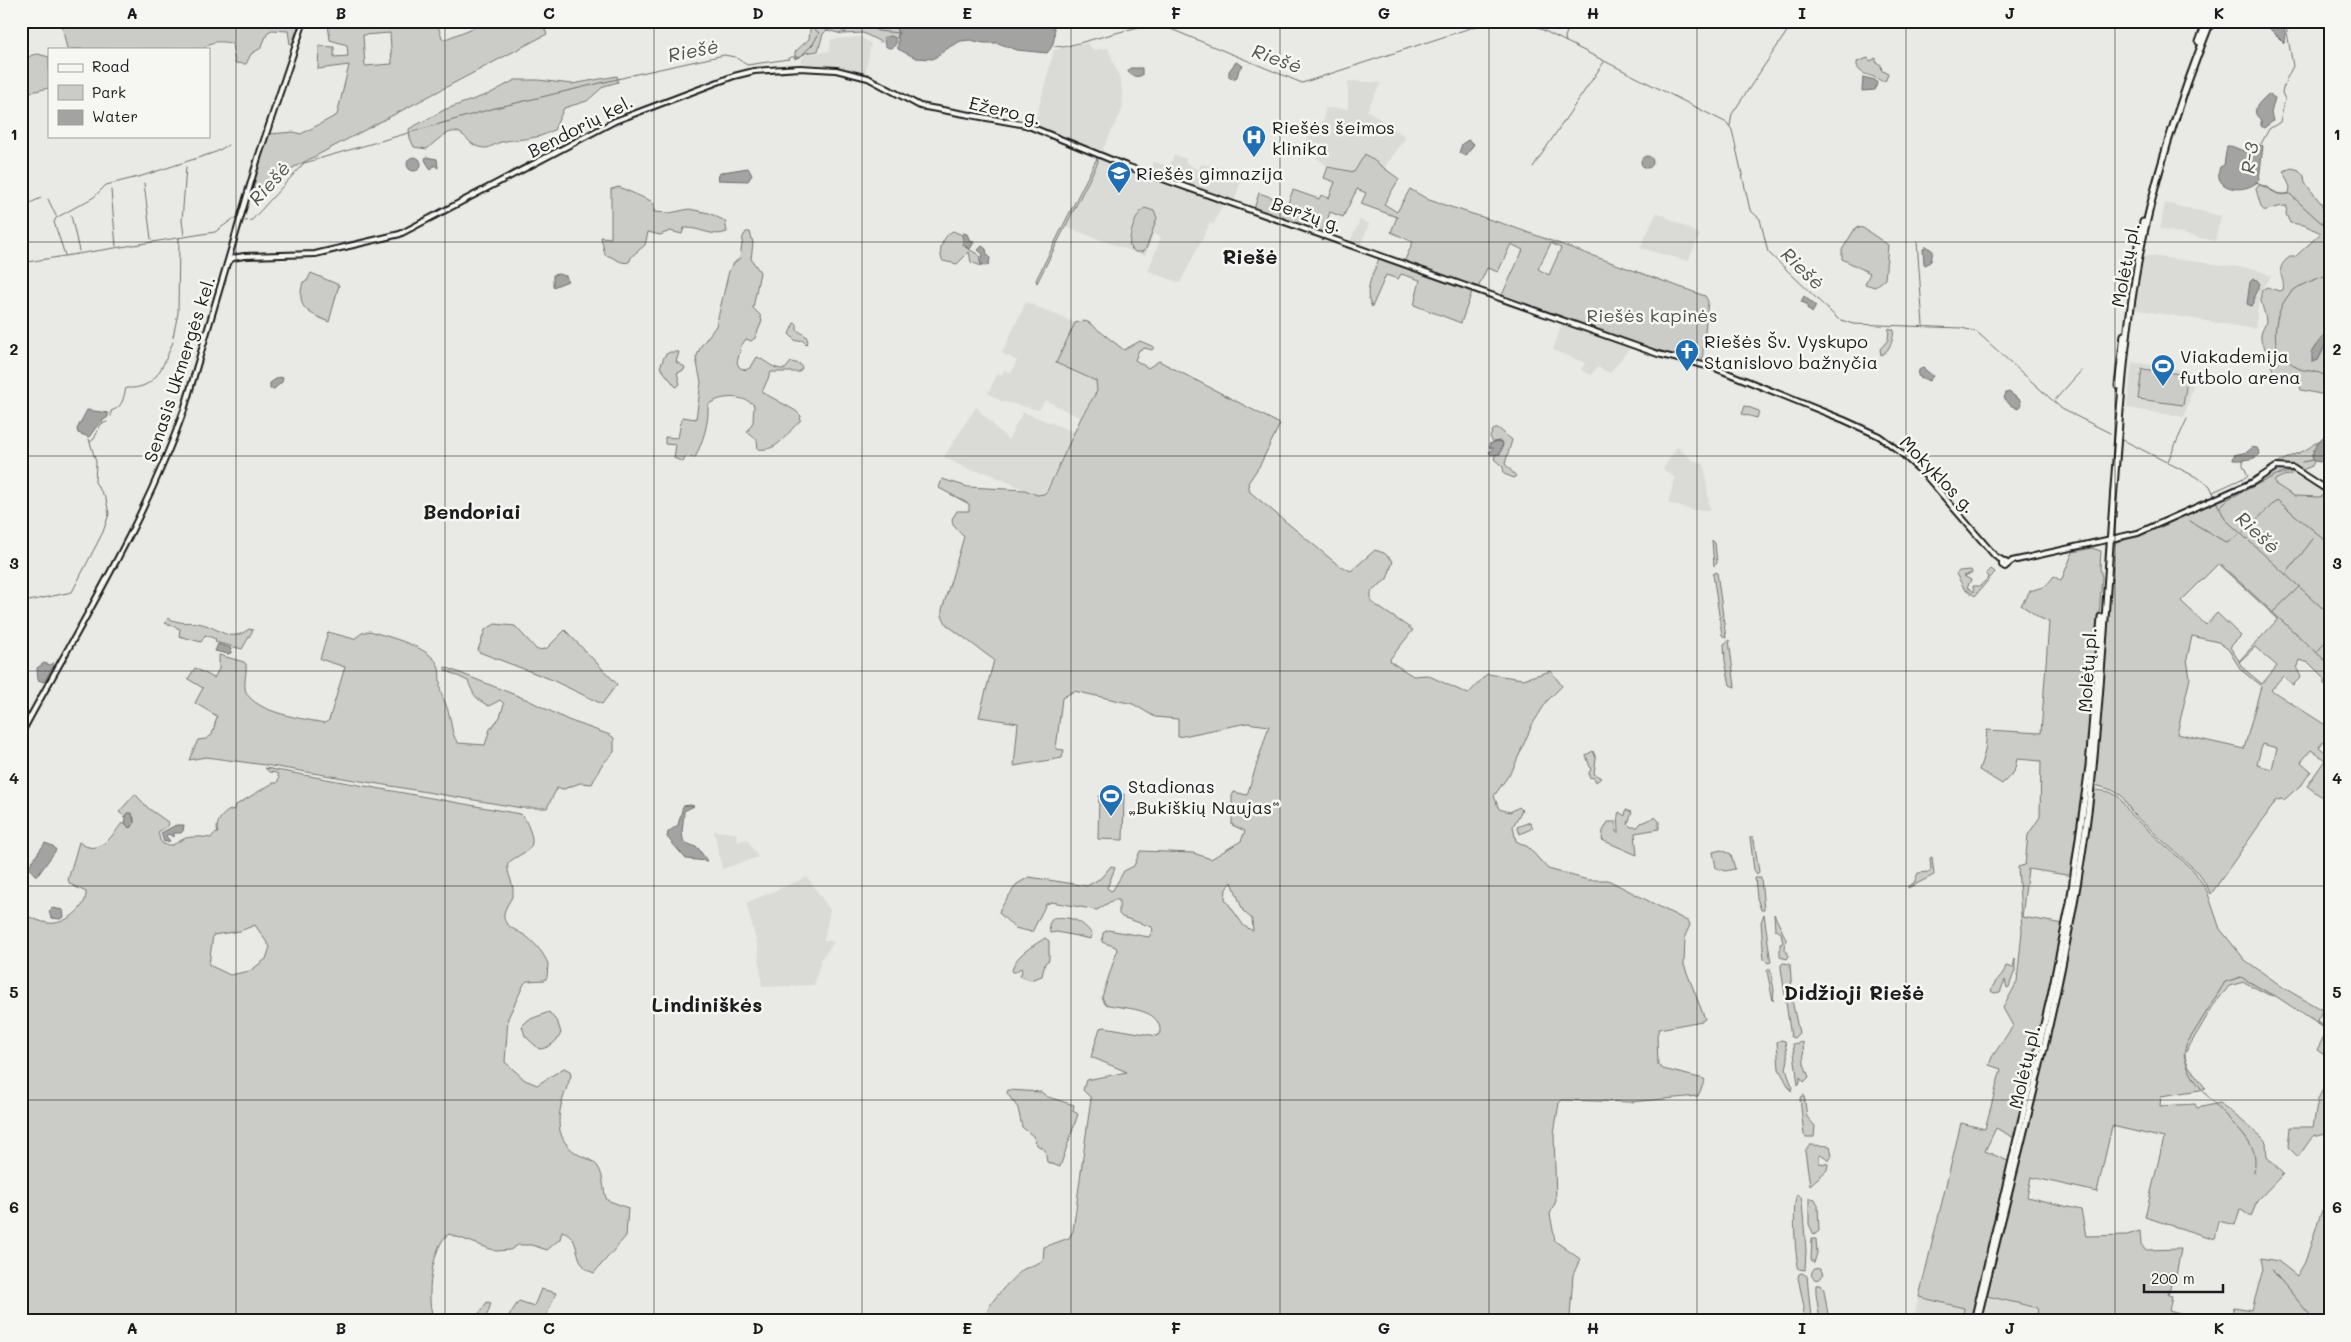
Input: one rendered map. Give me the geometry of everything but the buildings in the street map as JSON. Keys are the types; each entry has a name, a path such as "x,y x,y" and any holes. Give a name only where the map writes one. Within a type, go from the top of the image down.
{"highway":[{"name":"Molėtų pl.","path":"1978,1321 2059,977 2076,893 2094,761 2120,369 2136,255 2154,176 2170,121 2206,21"},
{"name":"Molėtų pl.","path":"1974,1321 2051,995 2072,895 2089,766 2122,381 2139,256 2157,176 2171,129 2211,21"}],"main road":[{"name":"Senasis Ukmergės kel.","path":"21,734 147,502 163,468 184,410 261,149 304,21"},
{"name":"Bendorių kel.","path":"235,255 315,254 392,237 427,221 623,117 743,73 800,68 836,70 868,78 914,104 931,109"},
{"name":"Ežero g.","path":"931,109 1026,125 1099,155"},
{"name":"Beržų g.","path":"1099,155 1658,354 1704,366"},
{"path":"233,245 235,255"},
{"path":"230,252 235,255"},
{"path":"228,262 235,255"},
{"name":"Mokyklos g.","path":"1704,366 1715,368 1850,422 1886,441 1926,476 2005,563 2108,541"},
{"path":"2108,541 2138,533 2212,501 2253,482 2272,469 2281,466 2293,468 2330,492"}],"shaded area":[{"path":"861,37 871,44 865,74 840,67 800,63 804,55 830,51 831,39"},
{"path":"1087,43 1093,50 1108,48 1121,82 1123,108 1100,155 1034,126 1054,50"},
{"path":"1348,81 1381,83 1367,110 1406,137 1384,168 1365,154 1354,172 1328,167 1305,148 1310,131 1324,120 1325,108 1348,109"},
{"path":"1174,155 1186,159 1185,162 1198,170 1201,164 1228,169 1229,167 1244,173 1234,201 1151,173 1153,162 1170,166"},
{"path":"1100,158 1224,201 1214,224 1210,223 1180,283 1148,271 1161,237 1153,234 1145,256 1066,227"},
{"path":"2165,203 2221,216 2215,241 2160,229"},
{"path":"1657,212 1700,235 1688,261 1640,248"},
{"path":"1360,220 1369,224 1360,246 1350,242"},
{"path":"2142,255 2255,269 2271,276 2260,293 2255,329 2133,309"},
{"path":"1026,302 1075,323 1056,363 1096,381 1097,391 1081,418 1045,400 1039,410 1001,401 988,393 998,373 1002,375 1004,370 1011,373 1017,361 1002,353"},
{"path":"1563,321 1631,346 1610,373 1597,367 1591,375 1581,370 1585,363 1553,350"},
{"path":"2132,362 2197,372 2184,417 2127,408"},
{"path":"976,407 1008,440 1023,412 1074,432 1044,494 1037,495 985,472 969,470 944,457"},
{"path":"1677,447 1692,460 1704,464 1710,510 1692,510 1668,503 1675,478 1663,469"},
{"path":"2294,471 2328,493 2319,497 2304,498 2294,496 2278,488 2275,480 2290,475"},
{"path":"714,831 736,833 738,842 747,839 758,857 722,869"},
{"path":"807,877 830,910 824,940 834,942 821,959 814,985 762,987 758,947 746,903"},
{"path":"1987,1296 2039,1308 2036,1321 1981,1321"},
{"path":"1919,1297 1965,1308 1962,1321 1913,1321"}],"green space":[{"path":"61,21 300,21 292,44 290,44 288,31 272,30 268,32 261,48 251,54 246,64 235,63 232,43 224,42 213,42 205,48 67,48"},
{"path":"308,21 436,21 443,40 478,26 477,21 541,21 547,34 251,190 269,134 294,132 301,134 337,115 349,65 318,69 319,46 334,47 334,57 348,56 347,45 330,40 328,24 319,26","holes":["390,33 392,64 365,66 363,35"]},
{"path":"811,21 893,21 898,38 884,37 881,42 863,33 842,34 827,30 823,34 818,51 806,53 795,59 795,52 809,39"},
{"path":"38,54 48,57 48,88 31,92 21,77 21,62 32,55"},
{"path":"1868,58 1870,61 1876,58 1876,62 1881,65 1882,71 1888,73 1886,80 1881,81 1859,70 1857,62"},
{"path":"617,76 618,82 604,86 587,101 564,108 554,130 541,136 501,142 487,148 478,147 457,132 440,138 427,149 414,147 410,138 409,129 446,109 489,94 515,80 538,80 572,84"},
{"name":"Riešės kapinės","path":"1365,154 1399,179 1384,204 1397,212 1410,189 1429,200 1507,225 1705,296 1708,301 1702,362 1677,358 1501,297 1523,250 1511,244 1498,272 1487,268 1478,288 1404,262 1413,242 1391,232 1397,217 1361,204 1366,193 1357,189 1343,217 1330,212 1323,233 1254,209 1259,193 1288,203 1293,190 1319,199 1321,195 1329,198 1335,182 1324,178 1328,167 1354,172","holes":["1551,243 1561,248 1549,275 1538,269"]},
{"path":"1097,158 1098,162 1037,283 1036,280"},
{"path":"2292,168 2299,170 2304,176 2305,183 2321,203 2325,214 2330,214 2330,396 2301,390 2297,372 2283,377 2276,376 2261,339 2266,321 2261,302 2262,290 2267,287 2279,291 2283,290 2281,270 2285,261 2290,257 2295,257 2321,233 2304,225 2290,223 2286,214 2287,206 2265,210 2261,206 2256,189 2259,185 2277,193 2289,193 2290,187 2283,171","holes":["2323,336 2326,344 2318,360 2314,348"]},
{"path":"619,187 651,201 654,204 654,212 670,213 689,209 709,213 725,221 727,232 716,234 684,228 682,234 670,231 660,235 648,232 645,245 632,256 629,262 626,263 605,255 601,237 611,238 611,189"},
{"path":"1145,208 1154,211 1157,218 1146,249 1142,252 1135,252 1130,247 1131,232 1136,220"},
{"path":"1856,227 1863,228 1888,245 1885,279 1875,287 1865,284 1870,273 1842,259 1842,250"},
{"path":"953,231 962,235 965,247 979,255 981,266 971,262 969,252 957,264 943,261 941,257 942,244 946,236"},
{"path":"746,232 750,232 753,243 751,259 760,272 753,308 760,315 762,321 755,338 751,341 746,339 741,346 737,363 740,368 746,370 751,367 757,357 781,369 785,369 791,362 800,364 802,368 799,372 771,372 762,392 796,411 801,416 800,421 777,445 771,448 758,449 757,440 747,432 753,422 754,405 744,399 719,399 708,405 708,419 705,432 695,458 686,456 683,462 674,458 676,445 665,444 665,437 678,438 682,417 696,419 701,382 696,358 701,346 716,326 729,271 740,258 743,237"},
{"path":"1380,256 1473,289 1461,323 1414,305 1420,280 1401,274 1398,279 1386,275 1372,307 1368,295 1369,288"},
{"path":"311,273 339,285 329,322 309,312 302,304 301,291 303,282 307,281"},
{"path":"1088,322 1124,350 1140,341 1154,347 1152,350 1145,348 1139,350 1135,360 1148,368 1159,361 1280,424 1260,465 1248,483 1250,492 1338,565 1351,571 1375,550 1384,553 1393,561 1387,579 1371,592 1371,602 1413,630 1390,659 1391,662 1413,676 1427,675 1468,694 1487,674 1523,679 1551,671 1562,686 1547,701 1532,725 1513,769 1494,796 1499,809 1510,812 1519,807 1522,810 1513,826 1516,841 1528,847 1548,869 1588,880 1608,880 1689,922 1690,925 1685,936 1684,965 1705,1019 1659,1029 1657,1035 1658,1065 1663,1069 1704,1079 1698,1096 1630,1102 1562,1100 1559,1103 1554,1133 1556,1201 1550,1214 1555,1241 1580,1259 1573,1275 1570,1316 1567,1321 994,1321 987,1312 997,1295 1014,1277 1024,1269 1043,1261 1044,1247 1069,1238 1073,1231 1091,1098 1083,1090 1086,1080 1127,1072 1091,1057 1100,1028 1104,1027 1157,1036 1160,1033 1159,1024 1155,1018 1140,1011 1105,1004 1102,997 1117,951 1116,947 1102,942 1103,933 1108,930 1149,937 1153,930 1152,927 1122,917 1119,914 1119,900 1113,900 1097,910 1052,902 1046,904 1032,932 1015,928 999,913 1000,909 1017,884 1029,877 1087,886 1101,878 1111,866 1115,868 1107,888 1111,891 1124,871 1134,866 1140,851 1193,853 1211,859 1241,841 1245,831 1232,825 1232,796 1234,792 1247,795 1269,726 1247,723 1178,737 1178,719 1155,717 1133,704 1074,691 1062,698 1056,749 1064,750 1062,758 1014,766 1018,723 979,717 994,660 947,625 942,616 942,610 964,537 953,525 952,519 957,511 969,511 969,504 939,488 942,479 968,487 1025,490 1037,495 1044,494 1047,491 1081,418 1097,391 1096,381 1056,363 1075,323","holes":["1232,882 1243,911 1252,919 1253,931 1244,926 1225,899 1226,889"]},
{"path":"794,323 797,324 797,330 806,336 808,342 806,344 802,340 796,341 789,334"},
{"path":"1889,328 1894,330 1892,341 1887,351 1881,355 1880,349 1888,340"},
{"path":"670,352 679,352 676,362 685,367 684,370 677,373 680,384 676,387 660,367 665,355"},
{"name":"Viakademija futbolo arena","path":"2142,369 2188,375 2183,405 2138,399"},
{"path":"1745,406 1759,411 1757,418 1742,414"},
{"path":"1498,428 1512,440 1505,464 1516,476 1514,478 1504,474 1503,467 1494,459 1496,453 1502,449 1503,443 1500,441 1493,442 1490,437 1493,430"},
{"path":"2315,443 2319,443 2312,454 2314,461 2312,466 2300,471 2286,465 2275,466 2285,459 2306,450"},
{"path":"2282,468 2294,471 2290,475 2275,480 2275,484 2294,496 2319,497 2330,494 2330,689 2324,684 2324,678 2309,663 2300,660 2297,669 2301,677 2293,685 2283,676 2271,690 2330,728 2330,734 2319,747 2330,756 2330,803 2307,786 2325,760 2311,750 2301,762 2311,771 2303,783 2284,800 2276,801 2211,894 2199,873 2133,814 2122,796 2112,790 2095,785 2113,546 2118,541 2136,536 2255,483","holes":["2218,564 2278,619 2239,661 2230,647 2241,636 2217,613 2206,625 2181,601","2192,636 2218,642 2228,649 2241,670 2261,686 2244,749 2177,734 2190,678 2187,659","2255,647 2277,666 2262,684 2244,669 2239,662","2262,744 2277,748 2272,769 2257,765"]},
{"path":"1712,540 1715,543 1717,563 1714,566"},
{"path":"2092,548 2101,551 2100,568 2102,577 2086,779 2073,876 2028,869 2022,917 2064,924 2016,1139 1996,1128 1985,1151 2010,1162 1999,1198 1998,1213 1971,1321 1962,1321 1964,1308 1919,1297 1961,1123 1985,1129 2001,1069 1989,1065 1992,1057 2013,1026 2003,1008 2017,982 2022,931 2018,867 2025,865 2028,835 2040,817 2041,761 2017,759 2014,772 2002,784 1979,770 1985,751 1987,730 2041,733 2049,622 2021,605 2030,591 2046,586 2054,576 2061,581 2073,552"},
{"path":"1991,569 1995,572 1975,596 1964,588 1956,574 1959,571 1971,570 1972,573 1964,576 1971,580 1967,587 1974,592 1973,586 1980,586 1989,577 1986,573"},
{"path":"1717,572 1726,638 1722,635 1713,574"},
{"path":"168,618 178,622 202,624 230,635 236,635 249,629 253,630 242,649 215,642 216,639 205,635 201,642 179,636 180,629 165,623"},
{"path":"495,624 515,626 537,650 546,649 565,630 617,684 602,704 550,679 479,652 485,630"},
{"path":"370,631 417,647 433,658 438,665 441,692 453,733 458,743 485,745 490,729 500,717 504,704 500,700 489,706 480,701 475,696 468,681 445,670 445,667 528,700 568,720 610,735 614,738 614,752 601,766 592,784 580,783 564,789 557,788 547,808 522,808 265,765 206,757 189,760 198,740 206,739 212,735 217,716 195,703 203,688 188,679 195,668 214,678 219,669 219,655 244,662 246,664 245,689 251,699 281,714 325,723 329,720 345,667 320,659 328,632 354,639 362,633"},
{"path":"1729,640 1735,687 1730,685 1725,661 1724,644"},
{"path":"1593,751 1596,758 1594,774 1601,778 1596,782 1594,778 1589,777 1591,770 1586,755"},
{"path":"265,768 520,814 524,818 530,831 532,843 527,850 508,863 513,893 504,918 512,928 533,942 542,953 548,964 547,977 545,980 527,981 524,984 508,1018 505,1062 525,1080 537,1085 564,1068 570,1071 571,1076 559,1116 562,1136 567,1145 576,1153 596,1164 602,1175 607,1200 628,1208 626,1236 594,1273 582,1264 573,1239 569,1234 562,1231 560,1239 547,1250 532,1245 518,1245 510,1250 496,1251 449,1234 438,1249 434,1261 430,1302 435,1321 21,1321 21,914 42,922 51,923 66,919 80,908 86,898 86,892 70,884 68,880 79,842 86,846 98,847 109,840 122,823 125,823 130,828 134,823 134,817 125,817 119,812 135,794 148,808 169,823 168,826 158,832 163,844 170,845 189,837 211,838 214,834 218,833 217,825 224,814 235,809 236,805 273,783 277,783 279,778 277,773 269,772","holes":["255,925 270,947 266,959 250,971 230,975 209,965 213,935 240,931"]},
{"path":"2097,790 2110,792 2119,797 2131,815 2195,872 2207,891 2220,929 2245,960 2284,988 2322,1010 2318,1021 2330,1028 2330,1059 2317,1050 2327,1030 2274,995 2269,995 2244,982 2229,986 2213,1006 2184,1055 2188,1065 2206,1089 2161,1096 2160,1106 2195,1104 2197,1108 2220,1103 2262,1137 2266,1142 2267,1157 2283,1174 2257,1201 2251,1217 2240,1209 2235,1225 2218,1221 2214,1239 2145,1217 2164,1138 2112,1126 2097,1192 2031,1177 2027,1197 2081,1210 2086,1236 2127,1235 2140,1231 2141,1244 2145,1250 2181,1249 2175,1281 2172,1280 2168,1295 2172,1296 2169,1311 2191,1317 2190,1321 2036,1321 2038,1308 1987,1296 2033,1108 2061,983 2085,856 2094,792"},
{"name":"Stadionas „Bukiškių Naujas“","path":"1124,794 1123,840 1098,839 1099,796"},
{"path":"1626,810 1632,812 1628,824 1631,827 1638,827 1641,823 1655,817 1659,821 1659,829 1635,833 1637,855 1602,840 1603,831 1608,822 1616,822 1616,832 1619,832 1618,815 1619,812 1625,816"},
{"path":"1530,822 1533,828 1520,834 1517,827"},
{"path":"1750,837 1753,837 1754,840 1759,872 1757,874 1754,870"},
{"path":"1721,850 1731,854 1735,869 1725,871 1716,868 1713,852"},
{"path":"1932,857 1934,875 1908,888 1908,886 1914,883 1918,873 1929,872 1931,869 1930,858"},
{"path":"1755,878 1761,878 1764,910 1761,910 1757,898"},
{"path":"1764,914 1771,962 1768,963 1764,959 1761,922"},
{"path":"1774,914 1786,939 1785,949 1789,956 1787,959 1780,957 1780,944 1783,943 1781,933 1775,929"},
{"path":"1053,918 1070,918 1080,922 1092,934 1091,939 1057,932 1050,933 1049,924"},
{"path":"1045,938 1049,941 1049,960 1045,963 1042,976 1030,980 1020,976 1021,968 1012,972 1013,966 1020,956"},
{"path":"2015,958 2015,970 2009,987 2007,988 2005,980 2000,992 1994,993 1991,991 1994,984 2006,966 2013,968"},
{"path":"1783,963 1790,964 1793,1005 1799,1033 1794,1038 1791,1037 1781,968"},
{"path":"1770,968 1774,990 1773,1001 1767,971"},
{"path":"549,1012 558,1023 561,1033 552,1044 546,1048 539,1049 525,1036 522,1026 528,1020"},
{"path":"1785,1041 1788,1060 1786,1068 1792,1087 1791,1091 1779,1069 1777,1042"},
{"path":"1803,1042 1804,1064 1809,1077 1804,1082 1800,1077 1798,1085 1793,1044"},
{"path":"2330,1075 2330,1132 2313,1136 2298,1157 2288,1147 2290,1127 2313,1127 2318,1099"},
{"path":"1008,1090 1041,1092 1048,1097 1074,1105 1073,1111 1078,1114 1060,1167 1047,1162 1045,1150 1037,1145 1033,1136 1022,1127 1018,1108 1007,1093"},
{"path":"1804,1095 1807,1117 1815,1126 1814,1137 1806,1137 1804,1135 1800,1098"},
{"path":"1810,1145 1830,1146 1832,1155 1829,1161 1824,1156 1819,1155 1819,1163 1828,1164 1827,1170 1810,1185 1805,1151"},
{"path":"1797,1195 1801,1197 1802,1202 1806,1250 1805,1270 1799,1269 1796,1254 1794,1219"},
{"path":"1809,1198 1815,1199 1818,1205 1819,1231 1814,1235 1809,1224"},
{"path":"2322,1210 2330,1212 2330,1321 2230,1321 2234,1307 2252,1310 2263,1269 2261,1258 2278,1261 2297,1276 2305,1262"},
{"path":"1812,1239 1816,1239 1817,1253 1814,1263 1811,1259"},
{"path":"1817,1268 1823,1274 1817,1280 1811,1274"},
{"path":"1802,1273 1807,1276 1811,1317 1808,1319 1803,1316 1804,1307 1798,1277"},
{"path":"1821,1284 1824,1290 1829,1321 1820,1321 1816,1285"},
{"path":"541,1289 556,1293 544,1321 505,1321 519,1301 534,1306"},
{"path":"487,1302 491,1303 485,1321 474,1321"}],"water":[{"path":"893,21 1051,21 1054,29 1054,38 1052,46 1047,53 1017,50 998,43 970,40 961,41 951,46 933,59 916,58 898,49 898,33"},
{"path":"2267,21 2283,21 2284,43 2267,26"},
{"path":"888,36 892,36 896,42 892,48 888,48 884,44 884,40"},
{"path":"1236,62 1243,66 1239,69 1237,77 1233,79 1229,77 1229,71"},
{"path":"1130,68 1142,68 1142,75 1132,75 1128,71"},
{"path":"1863,77 1875,80 1877,83 1875,90 1862,91"},
{"path":"2268,94 2275,98 2271,113 2273,121 2264,128 2261,126 2261,120 2257,116 2256,109"},
{"path":"1468,140 1474,144 1466,156 1459,153 1462,144"},
{"path":"2257,144 2263,146 2259,180 2247,188 2239,189 2225,186 2219,175 2220,167 2224,165 2227,146 2247,151"},
{"path":"1649,156 1652,157 1652,167 1645,168 1642,167 1641,160 1642,157"},
{"path":"414,157 419,159 421,164 419,169 414,171 409,169 407,164 409,159"},
{"path":"426,157 437,159 438,168 434,165 431,170 425,160"},
{"path":"748,168 752,175 748,181 718,180 719,174 723,172"},
{"path":"963,233 967,234 970,241 974,242 970,249 963,245"},
{"path":"982,246 986,249 990,258 989,264 986,266 982,265 980,261 983,254 978,250"},
{"path":"1926,246 1933,251 1931,261 1926,265 1924,264 1923,249"},
{"path":"553,275 566,276 568,281 553,287"},
{"path":"2253,279 2257,280 2260,284 2254,296 2254,303 2251,306 2247,304 2250,282"},
{"path":"1804,296 1816,306 1812,313 1807,308 1807,304 1801,302"},
{"path":"2323,336 2327,336 2326,344 2318,360 2312,362 2312,351"},
{"path":"1923,368 1933,376 1929,381 1918,376 1919,370"},
{"path":"279,377 283,378 282,382 274,389 270,389 270,383"},
{"path":"2009,392 2020,400 2021,405 2018,409 2010,405 2004,398 2006,393"},
{"path":"87,410 108,413 108,417 99,423 89,437 78,433 77,429"},
{"path":"2330,434 2330,455 2320,462 2314,461 2312,457 2314,449 2323,437"},
{"path":"1498,441 1503,443 1500,454 1491,455 1489,452 1494,448 1490,448 1489,444"},
{"path":"2253,447 2257,448 2260,454 2247,460 2233,460 2234,455 2247,452"},
{"path":"218,644 231,648 231,653 215,651"},
{"path":"53,662 54,665 44,682 38,680 37,668 44,663 50,665"},
{"path":"683,806 694,806 684,811 682,831 684,842 698,848 707,861 686,859 667,837 668,832 678,825"},
{"path":"127,813 132,813 134,823 129,828 125,823"},
{"path":"176,825 184,825 183,831 181,833 174,833 174,837 168,834 166,836 170,841 164,842 161,833"},
{"path":"45,843 53,846 56,850 38,875 35,875 28,867"},
{"path":"52,908 63,910 64,917 60,919 51,918 49,911"}],"waterway":[{"name":"Riešė","path":"1054,46 1064,47 1153,23 1302,83 1492,21"},
{"name":"Riešė","path":"1525,21 1727,123 1732,130 1750,210 1760,219 1768,252 1838,319 1853,324 1962,328 1977,332 2062,409 2110,433"},
{"path":"1566,42 1565,37 1571,21"},
{"path":"1730,126 1732,114 1794,21"},
{"name":"R-3","path":"2285,21 2293,66 2285,82"},
{"name":"Riešė","path":"632,75 724,55 735,57 747,65 800,57 813,44 819,33 813,28 819,25 838,28 845,33 848,28 861,29 868,25 878,31 899,33"},
{"path":"1533,167 1604,62"},
{"name":"Riešė","path":"245,221 252,220 304,163 495,108 630,76"},
{"name":"R-3","path":"2261,144 2269,129 2280,122 2285,99 2282,93 2284,85"},
{"path":"65,255 54,222 56,218 94,197 106,185 142,176 216,152 228,145"},
{"path":"184,235 182,221 186,167"},
{"name":"R-3","path":"2255,182 2278,194 2290,194 2330,231"},
{"path":"144,183 151,239"},
{"path":"111,190 116,246"},
{"path":"21,207 41,198"},
{"path":"48,199 56,216"},
{"path":"71,215 79,251"},
{"name":"Riešė","path":"21,263 215,232 233,219 236,219"},
{"path":"173,337 178,313 179,238"},
{"path":"1917,241 1923,325"},
{"name":"R-3","path":"2330,274 2302,285 2289,295 2281,308 2275,332 2277,347 2285,358 2300,369 2322,374 2330,382"},
{"path":"111,416 111,411 122,402 126,388 137,388 152,380 162,367 173,342"},
{"path":"2054,401 2081,371"},
{"path":"2168,461 2187,419"},
{"path":"90,442 94,439 101,424 107,422"},
{"path":"24,606 29,601 72,592 103,532 109,514 106,499 95,482 96,462 89,439"},
{"name":"Riešė","path":"2123,440 2204,481 2210,486 2215,497"},
{"path":"2213,492 2248,476 2243,465 2243,459"},
{"name":"R-3","path":"2302,462 2313,460"},
{"name":"R-3","path":"2220,507 2228,499 2276,475 2291,472"},
{"path":"2243,533 2277,500 2330,544"},
{"name":"Riešė","path":"2216,501 2225,519 2330,615"},
{"path":"2190,521 2227,543 2240,534"},
{"path":"2286,574 2313,539"},
{"path":"2221,565 2330,665"},
{"path":"2273,612 2299,587"},
{"name":"Riešė","path":"2326,612 2330,607"},
{"path":"2317,652 2330,636"},
{"path":"2254,1173 2255,1158 2253,1150 2246,1138 2210,1099 2190,1072 2185,1059 2186,1045 2225,982 2241,977 2274,996"},
{"path":"2294,1008 2330,1030"},
{"path":"2272,1270 2315,1321"}],"place":[{"name":"Riešės šeimos klinika","path":"1254,158"},
{"name":"Riešės gimnazija","path":"1119,194"},
{"name":"Riešės Šv. Vyskupo Stanislovo bažnyčia","path":"1687,372"},
{"name":"Viakademija futbolo arena","path":"2163,387"},
{"name":"Stadionas „Bukiškių Naujas“","path":"1111,817"}],"district":[{"name":"Riešė","path":"1250,256"},
{"name":"Bendoriai","path":"472,511"},
{"name":"Didžioji Riešė","path":"1854,992"},
{"name":"Lindiniškės","path":"707,1004"}]}
